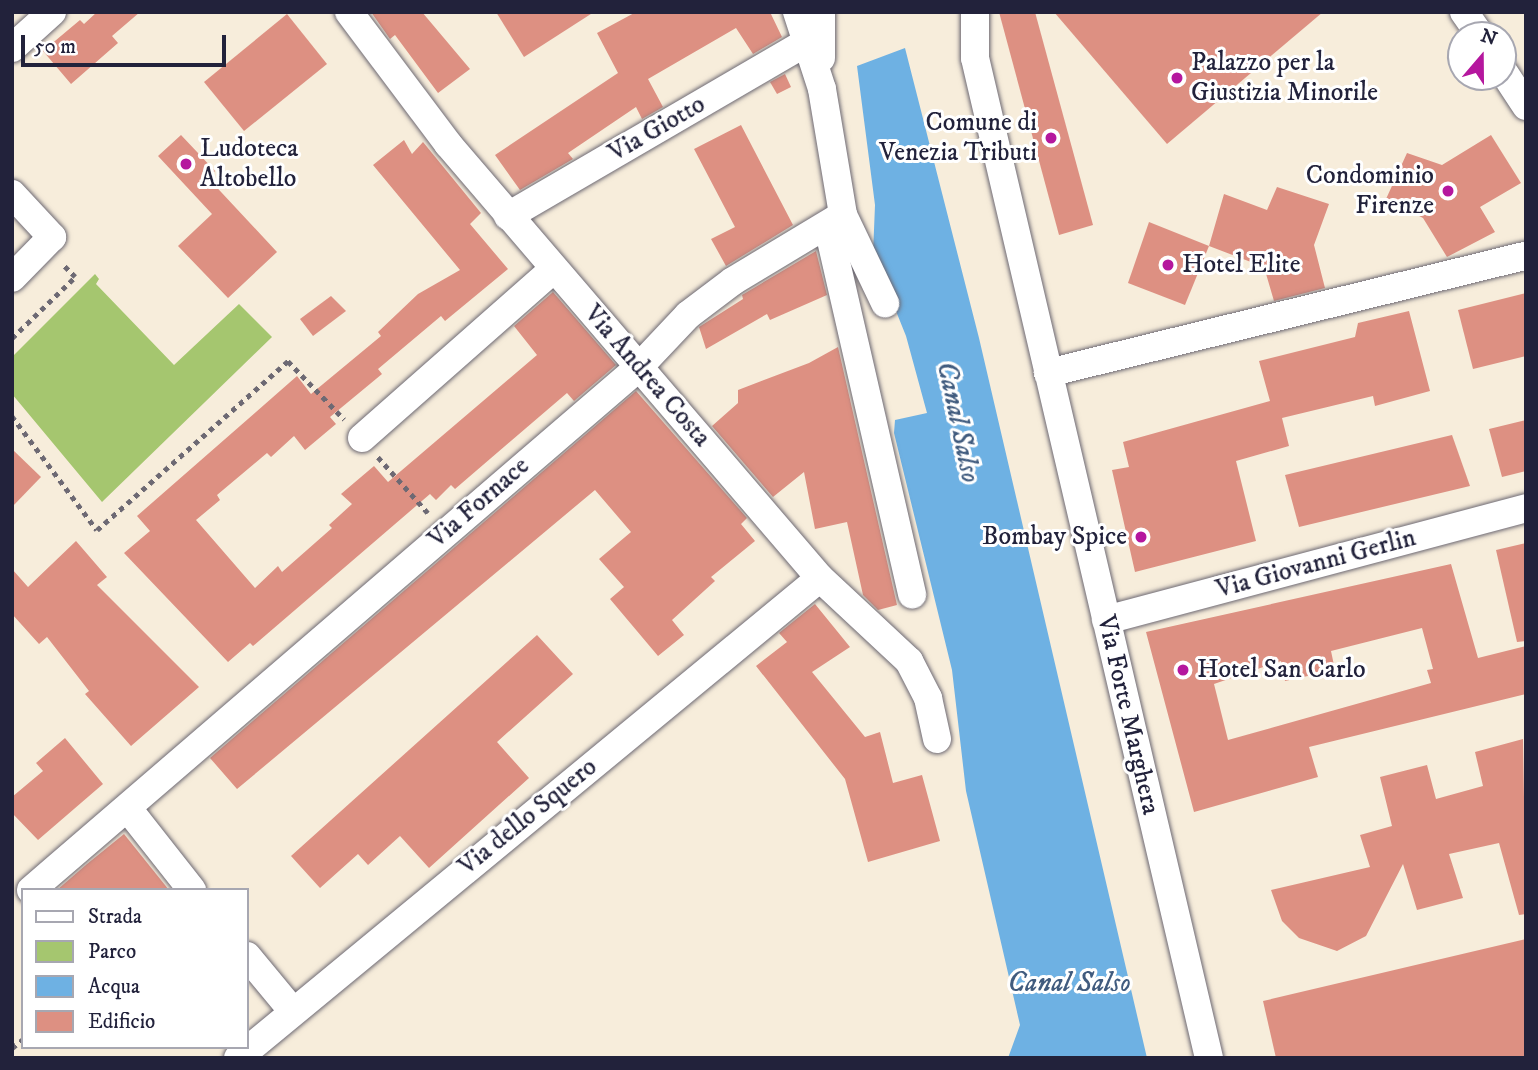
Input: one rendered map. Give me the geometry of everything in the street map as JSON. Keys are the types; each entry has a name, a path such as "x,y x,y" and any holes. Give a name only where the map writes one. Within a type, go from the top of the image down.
{"street":[{"path":"12,48 52,12"},
{"name":"Via Andrea Costa","path":"349,12 508,216 639,366 812,585 909,661 928,698 937,739"},
{"path":"953,12 975,58"},
{"name":"Via Forte Marghera","path":"975,12 975,58 1209,1058"},
{"path":"813,20 836,221 912,595"},
{"name":"Via Giotto","path":"508,216 813,20"},
{"path":"1516,91 1526,106"},
{"path":"12,194 52,237 12,278"},
{"path":"836,221 885,303"},
{"name":"Via Fornace","path":"33,888 129,810 639,366 688,314 733,281 836,221"},
{"path":"1048,373 1526,257"},
{"path":"362,438 554,269"},
{"name":"Via Giovanni Gerlin","path":"1106,620 1526,508"},
{"name":"Via dello Squero","path":"248,1048 291,1009 812,585"},
{"path":"129,810 190,888"},
{"path":"248,957 291,1009"}],"path":[{"path":"12,338 75,277 43,246"},
{"path":"12,416 97,530 288,361 301,370"}],"green space":[{"path":"95,274 99,279 96,284 174,365 239,304 272,337 102,502 12,394 12,357"}],"water":[{"name":"Canal Salso","path":"905,48 979,338 1147,1058 1008,1058 1020,1025 966,791 952,670 894,433 895,420 927,413 906,336 873,254 875,205 857,66"}],"building":[{"path":"97,12 140,12 112,36 118,43 71,84 43,51 80,20 84,24"},
{"path":"371,12 422,12 470,69 438,93 395,35 390,39"},
{"path":"496,12 594,12 524,57"},
{"path":"636,12 770,12 782,37 753,54 736,28 648,79 663,107 642,119 636,107 568,153 573,159 520,190 495,155 618,73 597,33"},
{"name":"Comune di Venezia Tributi","path":"999,12 1035,12 1093,225 1059,235"},
{"name":"Palazzo per la Giustizia Minorile","path":"1054,12 1323,12 1167,144"},
{"path":"287,14 327,64 244,131 204,82"},
{"path":"785,74 791,87 777,94 770,82"},
{"path":"741,125 793,225 726,266 711,239 735,227 694,149"},
{"path":"181,135 215,171 208,178 277,252 228,298 178,246 212,214 158,156"},
{"name":"Condominio Firenze","path":"1491,135 1521,183 1480,207 1495,232 1447,257 1423,218 1386,199 1407,153 1442,165"},
{"path":"404,140 412,154 423,142 481,213 470,224 508,269 445,321 441,316 378,369 382,374 330,417 336,424 305,450 294,436 271,457 267,453 217,495 220,500 196,520 255,588 278,566 282,572 332,528 329,525 352,504 341,494 374,466 388,482 537,355 514,326 553,292 616,365 574,401 567,393 455,489 451,485 436,500 430,494 253,646 250,643 228,662 124,553 150,531 137,516 297,376 311,394 381,336 378,332 418,294 460,270 373,165"},
{"name":"Hotel Elite","path":"1277,187 1329,204 1314,245 1325,288 1274,301 1264,267 1209,246 1224,194 1267,210"},
{"name":"Hotel Elite","path":"1149,222 1209,246 1185,305 1128,283"},
{"path":"816,251 827,295 770,320 767,314 706,349 699,327 743,299 742,295"},
{"path":"1526,293 1526,356 1473,369 1458,310"},
{"path":"331,296 346,311 313,336 300,319"},
{"path":"1409,311 1430,391 1375,406 1373,396 1282,418 1289,446 1236,461 1256,541 1135,572 1112,470 1129,467 1123,442 1270,401 1259,361 1355,337 1358,323"},
{"path":"838,347 897,605 878,610 863,595 847,522 815,529 804,472 773,497 712,426 738,403 738,390 809,363"},
{"path":"636,391 747,518 741,524 755,541 711,577 715,581 672,620 684,635 658,656 610,599 624,587 599,559 631,532 595,490 237,789 210,758"},
{"path":"1526,420 1526,471 1502,477 1489,429"},
{"path":"1452,435 1470,486 1299,527 1285,475"},
{"path":"12,449 41,477 12,507"},
{"path":"76,541 107,577 97,585 199,687 131,746 85,694 89,691 47,637 39,644 12,614 12,569 28,587"},
{"path":"1526,543 1526,641 1517,642 1496,550"},
{"path":"1451,564 1478,658 1526,646 1526,694 1309,747 1318,777 1194,812 1146,632","holes":["1422,628 1433,669 1427,670 1431,683 1228,740 1214,684 1281,661 1285,681 1335,670 1331,651"]},
{"path":"815,604 850,647 812,672 865,737 880,732 893,783 922,775 940,841 868,862 845,779 756,666 787,642 779,633"},
{"path":"537,635 573,674 497,742 529,778 429,868 400,836 368,865 358,854 320,888 291,856"},
{"path":"65,738 103,784 38,840 12,813 12,797 43,771 36,763"},
{"path":"1523,739 1526,914 1519,915 1499,843 1449,854 1463,898 1417,910 1403,864 1366,936 1337,951 1299,938 1282,921 1271,890 1370,867 1360,835 1392,826 1380,777 1427,765 1436,799 1483,786 1475,752"},
{"path":"124,834 167,888 59,888"},
{"path":"1526,939 1526,1058 1276,1058 1263,1001"}],"place":[{"name":"Palazzo per la Giustizia Minorile","path":"1177,78"},
{"name":"Comune di Venezia Tributi","path":"1051,138"},
{"name":"Ludoteca Altobello","path":"186,164"},
{"name":"Condominio Firenze","path":"1448,191"},
{"name":"Hotel Elite","path":"1168,265"},
{"name":"Bombay Spice","path":"1141,537"},
{"name":"Hotel San Carlo","path":"1183,670"}]}
